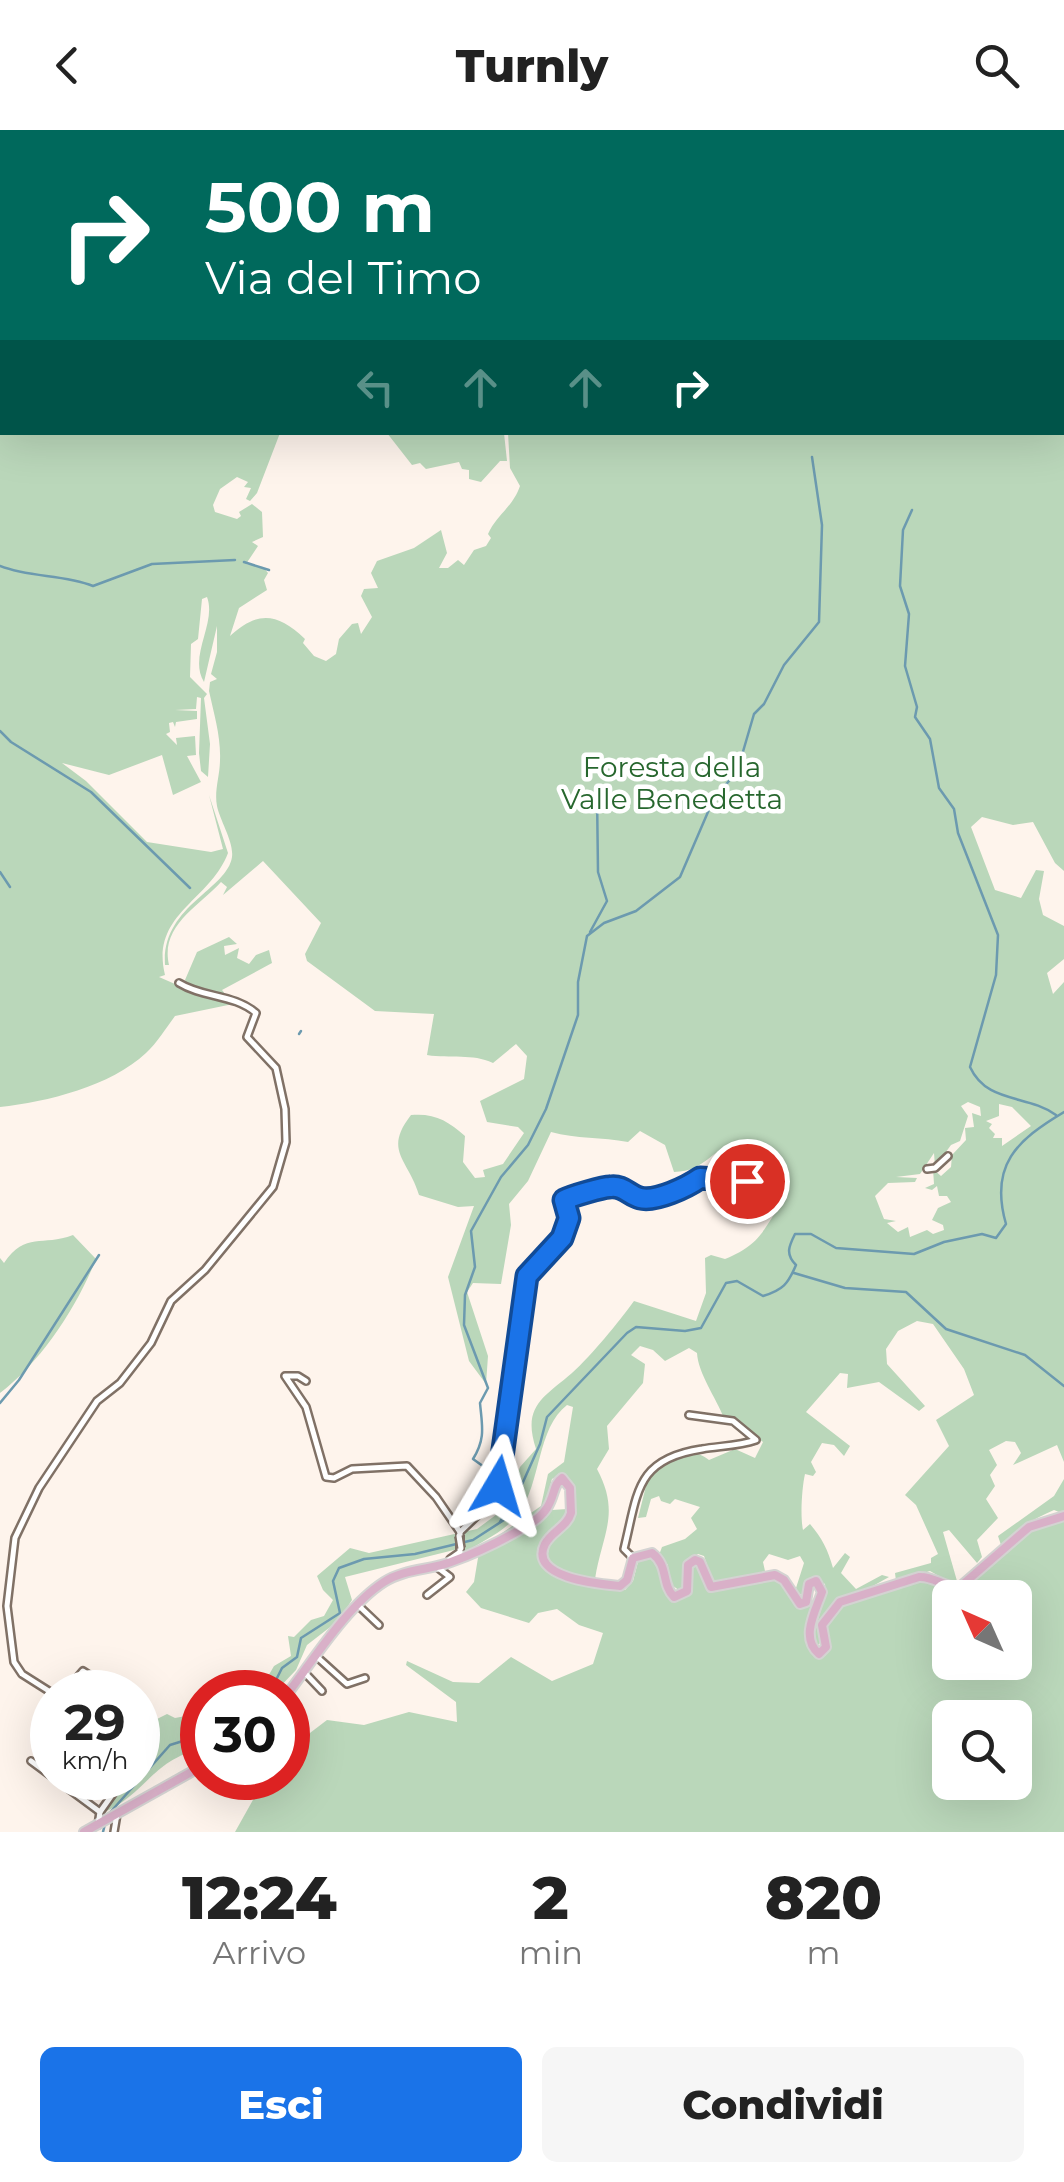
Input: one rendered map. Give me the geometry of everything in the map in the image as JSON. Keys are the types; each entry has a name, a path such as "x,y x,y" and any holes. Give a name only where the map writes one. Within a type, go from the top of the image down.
{"main road":[{"path":"306,1670 384,1582 438,1566 542,1515 552,1504 554,1484 562,1478 570,1488 571,1513 544,1547 548,1568 560,1575 620,1586 627,1580 633,1558 652,1554 662,1562 668,1590 674,1597 687,1592 688,1566 695,1560 700,1562 711,1587 776,1576 784,1580 800,1604 806,1602 809,1584 816,1581 822,1592 810,1637 819,1654 826,1648 822,1625 828,1612 840,1602 919,1577 952,1588 961,1586 1029,1527 1064,1516"},
{"path":"84,1832 180,1778"}],"street":[{"path":"30,1679 14,1662 8,1606 15,1538 39,1488 97,1401 142,1356 171,1302 206,1270 273,1187 286,1142 285,1109 276,1068 247,1038 256,1013 232,1000 205,996 179,983"},
{"path":"928,1169 948,1156"},
{"path":"460,1534 498,1486 527,1276 562,1238 569,1218 564,1200 607,1186 623,1188 638,1198 654,1198 688,1187 700,1178 728,1178 747,1181 773,1202"},
{"path":"306,1381 289,1374 284,1378 306,1407 326,1477 334,1478 352,1469 407,1466 436,1496 460,1534 458,1554 438,1566 450,1577 427,1595"},
{"path":"633,1558 624,1549 634,1501 648,1470 682,1453 756,1440 733,1421 689,1415"},
{"path":"359,1606 378,1625"},
{"path":"316,1656 347,1684 365,1678"},
{"path":"310,1678 322,1691"},
{"path":"82,1800 105,1818 114,1832"},
{"path":"105,1818 114,1800"}],"green space":[{"name":"Foresta della Valle Benedetta","path":"0,435 279,435 257,493 250,501 246,499 251,488 244,487 248,482 237,477 220,489 213,505 215,512 237,519 241,516 239,512 252,504 262,512 263,537 252,542 258,546 246,564 263,567 268,573 264,580 267,590 239,608 230,636 249,622 276,620 295,630 314,656 326,661 336,654 339,639 352,624 358,623 361,634 372,617 361,596 364,589 378,588 371,573 377,561 414,548 441,530 447,553 439,568 448,568 458,560 464,565 474,550 486,546 491,538 488,534 520,486 510,468 508,435 1064,435 1064,871 1055,863 1033,822 1013,825 982,817 971,827 995,890 1021,898 1036,870 1044,871 1039,899 1043,915 1064,926 1064,959 1047,973 1053,994 1064,982 1064,1462 1057,1445 1013,1465 1021,1453 1015,1442 1006,1441 989,1450 997,1465 990,1475 995,1486 986,1499 998,1518 977,1540 982,1557 977,1563 949,1530 943,1532 957,1580 946,1580 930,1571 896,1581 895,1573 931,1563 931,1558 938,1554 916,1505 905,1495 949,1446 936,1420 974,1395 964,1369 933,1324 917,1321 898,1331 886,1349 887,1364 925,1406 919,1411 879,1382 847,1388 848,1374 840,1373 806,1412 850,1446 844,1456 834,1445 822,1443 811,1462 816,1472 813,1476 805,1474 803,1530 810,1524 814,1529 833,1568 845,1553 850,1557 841,1573 856,1589 882,1575 889,1577 864,1591 843,1596 821,1619 822,1641 817,1646 814,1636 825,1584 813,1578 806,1583 804,1595 799,1594 796,1588 804,1563 800,1556 788,1560 769,1554 763,1562 765,1571 713,1582 704,1556 698,1554 688,1561 686,1585 680,1591 669,1583 668,1565 659,1555 662,1547 685,1539 697,1529 691,1518 700,1507 675,1499 670,1504 659,1496 651,1499 646,1517 638,1518 651,1466 680,1454 695,1453 709,1460 735,1449 755,1458 763,1442 724,1418 697,1353 689,1348 665,1361 653,1350 640,1346 631,1355 645,1364 643,1383 607,1426 609,1449 597,1469 609,1512 595,1579 558,1571 548,1559 552,1541 572,1512 574,1501 574,1486 563,1473 552,1479 544,1509 492,1540 541,1506 548,1474 564,1462 573,1407 567,1405 550,1427 532,1487 514,1519 461,1554 454,1550 345,1577 352,1600 338,1621 307,1645 296,1670 272,1670 291,1656 288,1636 294,1637 311,1620 324,1616 333,1600 317,1576 350,1548 369,1553 477,1529 504,1509 520,1467 536,1449 532,1422 544,1397 588,1357 634,1301 696,1321 706,1293 705,1258 711,1255 725,1259 746,1248 760,1236 783,1201 739,1172 738,1144 694,1168 674,1172 665,1145 640,1131 628,1142 551,1132 528,1181 509,1204 511,1225 501,1284 473,1283 467,1292 488,1356 486,1384 469,1361 448,1277 474,1206 458,1207 419,1195 400,1155 399,1138 411,1115 441,1119 465,1136 463,1162 475,1178 485,1177 483,1170 503,1164 524,1133 518,1127 487,1122 480,1101 524,1079 527,1056 516,1044 493,1063 477,1058 427,1055 434,1014 375,1011 307,961 305,954 321,923 263,861 223,895 227,887 221,882 183,918 170,939 169,965 165,965 167,945 173,928 219,880 232,857 217,806 220,751 209,691 210,682 217,679 211,674 217,652 217,626 204,682 200,672 207,597 202,599 198,639 191,644 190,677 207,694 204,698 210,744 208,777 201,771 201,698 197,697 196,709 175,710 197,711 197,719 176,722 175,727 173,722 169,723 170,732 166,734 177,745 176,738 195,736 196,755 187,756 201,782 173,795 162,755 109,775 62,763 86,781 147,842 211,852 223,849 209,795 228,853 220,870 174,922 163,954 165,975 159,977 191,991 185,980 197,952 229,937 237,944 224,946 225,955 239,948 237,958 249,964 256,955 269,950 272,963 222,990 233,1004 175,1016 158,1040 132,1065 97,1083 58,1096 0,1107","holes":["968,1102 980,1107 981,1116 972,1113 974,1127 965,1128 966,1140 952,1155 951,1167 941,1176 933,1169 934,1184 925,1188 932,1190 937,1186 939,1196 947,1196 951,1202 938,1208 932,1220 943,1225 944,1230 933,1234 927,1230 910,1237 908,1227 898,1232 887,1223 896,1221 884,1219 875,1196 888,1183 915,1182 917,1178 896,1177 920,1174 934,1153 935,1167 951,1145 960,1141 968,1116 961,1106","999,1104 1012,1107 1031,1126 1002,1146 1002,1138 993,1138 995,1134 989,1128 992,1124 986,1121 999,1116"]},
{"path":"389,435 504,435 507,461 500,461 481,482 469,479 469,470 462,469 459,462 426,469 420,463 412,465"},
{"path":"73,1235 96,1259 88,1277 43,1350 0,1393 0,1258 4,1263 27,1243"},
{"path":"1064,1479 1064,1514 1054,1510 1046,1513 1001,1545 998,1536 1054,1496"},
{"path":"567,1509 570,1512 540,1546 540,1562 552,1575 625,1590 633,1581 639,1558 654,1556 673,1597 682,1599 690,1593 692,1569 697,1563 713,1589 767,1578 784,1588 792,1600 811,1604 809,1640 818,1659 826,1655 824,1629 838,1606 920,1579 931,1580 932,1680 1032,1680 1032,1580 972,1580 1022,1536 1064,1518 1064,1832 235,1832 253,1800 310,1800 310,1733 327,1720 364,1725 409,1712 457,1722 456,1702 406,1665 407,1661 453,1682 479,1683 511,1657 552,1681 593,1664 603,1633 579,1625 557,1609 538,1613 529,1623 481,1608 466,1592 474,1582 479,1552 552,1510"},
{"path":"167,1714 180,1717 180,1756 160,1769 160,1718"},
{"path":"110,1800 124,1800 117,1805 102,1813"}],"waterway":[{"path":"500,1522 504,1514 502,1492 488,1482 487,1469 473,1459 481,1438 480,1403 488,1388 464,1325 465,1295 475,1267 471,1231 501,1177 528,1145 546,1109 578,1015 578,982 587,936 604,923 636,911 680,877 714,798 729,781 742,755 754,714 764,704 784,665 819,622 822,525 812,457"},
{"path":"912,510 903,530 900,586 909,614 905,666 917,707 915,717 930,739 939,788 954,809 958,833 998,935 996,975 970,1067 977,1079 997,1093 1056,1115"},
{"path":"0,566 93,586 152,564 235,560"},
{"path":"244,562 269,570"},
{"path":"0,731 11,742 91,792 190,888"},
{"path":"590,932 607,901 598,872 597,794"},
{"path":"0,872 10,887"},
{"path":"281,1670 297,1657 301,1638 340,1613 333,1581 339,1568 364,1559 415,1554 473,1540 507,1518 540,1444 547,1417 627,1333 636,1327 685,1331 701,1328 726,1283 737,1281 763,1296 780,1289 796,1265 789,1250 795,1234 811,1234 836,1248 914,1254 944,1242 982,1234 996,1238 1006,1224 1001,1186 1011,1156 1033,1133 1064,1112"},
{"path":"0,1403 19,1380 99,1255"},
{"path":"794,1273 845,1288 906,1292 946,1329 1025,1355 1064,1386"},
{"path":"107,1816 170,1745 180,1742"},
{"path":"103,1832 105,1824"}],"route":[{"path":"498,1486 527,1276 562,1238 569,1218 564,1200 597,1193 607,1186 623,1188 638,1198 654,1198 688,1187 700,1178 747,1181"}]}
